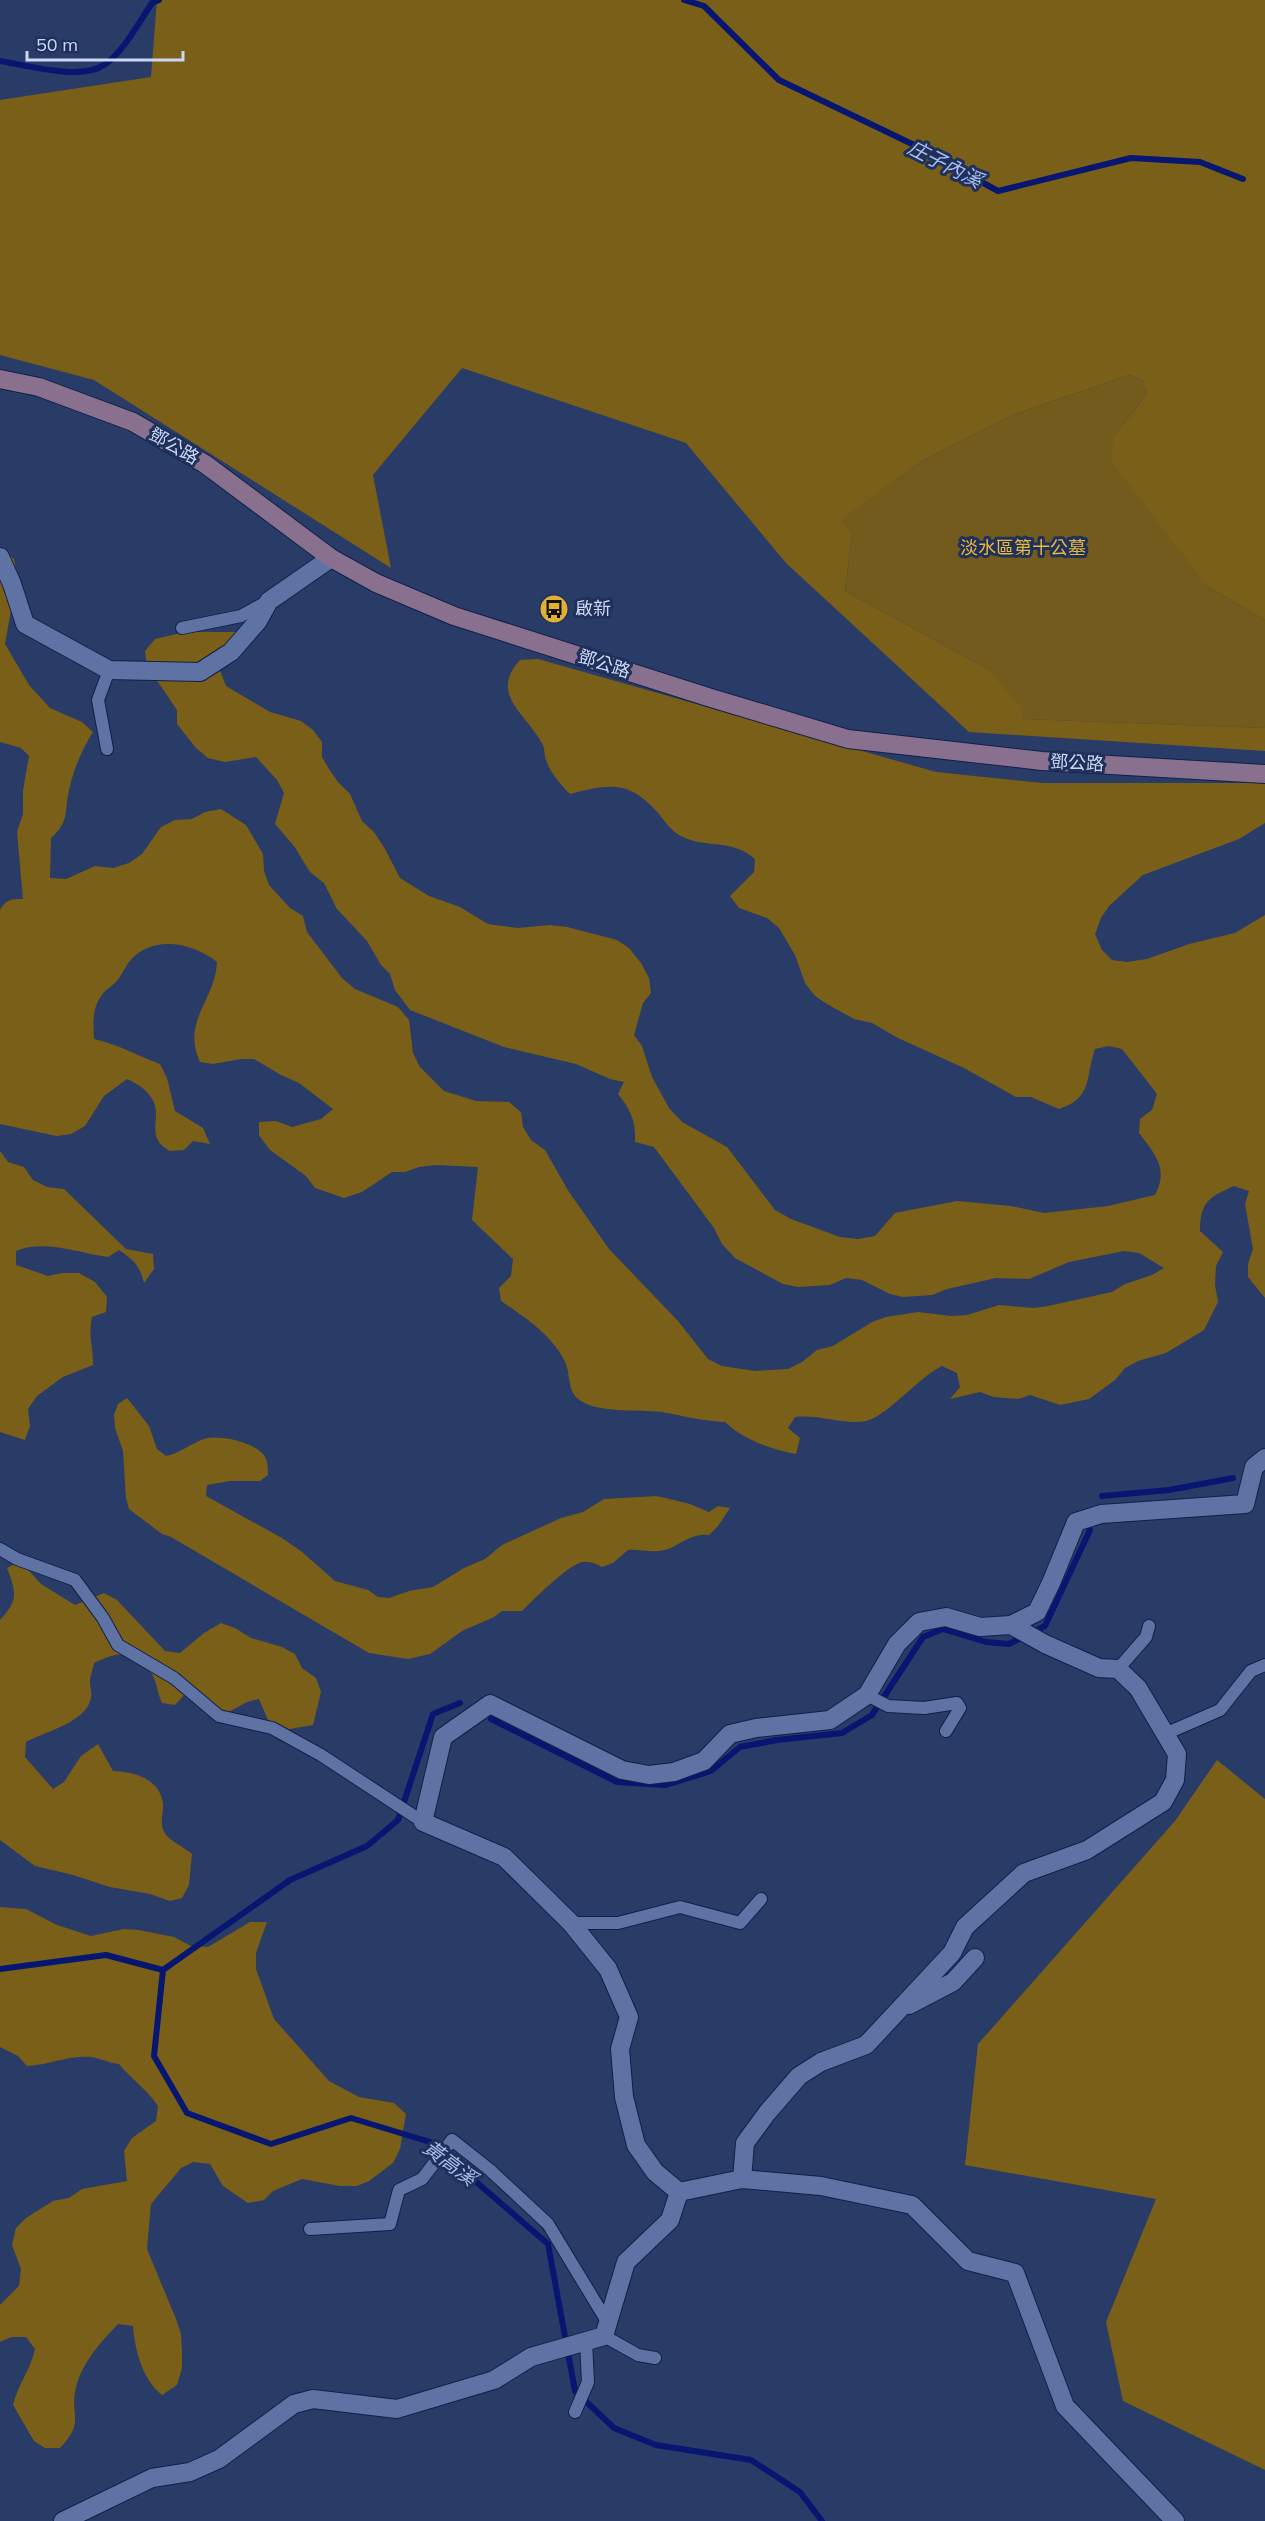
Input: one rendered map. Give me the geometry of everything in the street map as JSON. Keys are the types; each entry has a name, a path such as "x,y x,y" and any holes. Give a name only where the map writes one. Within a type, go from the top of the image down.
{"street":[{"name":"鄧公路","path":"0,380 39,387 133,422 205,464 331,558 376,583 454,616 711,698 848,739 1042,761 1265,774"},
{"path":"0,557 12,584 25,624 109,669 200,672 231,652 258,621 269,601 331,558"},
{"path":"679,2192 655,2172 636,2145 624,2097 620,2049 629,2017 608,1969 571,1923 504,1857 423,1822 442,1737 490,1704 622,1770 649,1775 674,1772 704,1761 730,1734 756,1728 830,1720 867,1695 897,1644 919,1622 946,1617 980,1626 1011,1625 1036,1612 1051,1583 1076,1522 1101,1514 1245,1504 1254,1467 1265,1458"},
{"path":"742,2179 745,2143 799,2076 820,2061 866,2045 952,1953 965,1928 1024,1873 1087,1850 1163,1802 1175,1780 1177,1754 1138,1688 1118,1669 1099,1668 1045,1644 1011,1625"},
{"path":"896,2012 953,1982 975,1958"},
{"path":"679,2192 742,2179 821,2186 912,2205 968,2261 1015,2273 1065,2406 1175,2521"},
{"path":"63,2521 152,2478 190,2472 219,2459 294,2404 313,2398 397,2409 494,2380 531,2356 586,2342 606,2329 626,2262 670,2220 679,2192"}],"lane":[{"path":"182,628 241,616 269,601"},
{"path":"107,750 98,700 109,669"},
{"path":"0,1549 18,1559 75,1580 103,1618 118,1645 174,1678 219,1716 272,1728 321,1755 423,1822"},
{"path":"1118,1669 1146,1636 1149,1626"},
{"path":"1165,1734 1220,1710 1251,1671 1265,1665"},
{"path":"867,1695 888,1706 924,1708 957,1703 960,1708 946,1731"},
{"path":"571,1923 618,1923 680,1907 740,1923 761,1899"},
{"path":"310,2229 390,2224 399,2190 422,2179 452,2140 490,2170 548,2224 606,2329 638,2355 655,2358"},
{"path":"575,2412 588,2382 586,2342"}],"green space":[{"name":"淡水區第十公墓","path":"1129,375 1142,380 1147,394 1114,436 1207,586 1265,620 1265,728 1023,719 986,668 845,591 852,533 840,520 922,461 1012,415"}],"shaded area":[{"path":"157,0 1265,0 1265,620 1207,586 1111,461 1114,436 1147,394 1142,380 1129,375 1012,415 922,461 841,520 852,533 845,591 986,668 1020,705 1023,719 1265,728 1265,751 969,732 786,563 686,443 462,368 373,475 391,568 94,380 0,355 0,100 151,77"},
{"path":"0,548 14,559 17,576 5,644 29,685 50,708 82,722 93,732 73,775 64,821 51,838 50,878 66,879 95,866 113,868 129,863 142,854 161,827 175,820 192,819 205,812 221,809 246,825 263,854 264,871 269,885 290,908 303,916 307,932 342,978 355,989 398,1007 409,1020 413,1053 420,1067 444,1091 476,1101 509,1102 521,1112 523,1127 531,1140 545,1150 569,1192 609,1249 678,1321 708,1359 722,1366 755,1371 788,1369 802,1362 817,1350 833,1346 872,1322 886,1317 918,1312 952,1316 967,1315 999,1305 1034,1308 1048,1306 1112,1292 1125,1284 1152,1275 1164,1268 1139,1253 1124,1251 1069,1262 1029,1279 996,1278 947,1289 932,1295 903,1297 890,1294 862,1280 846,1278 830,1285 798,1287 783,1284 735,1258 722,1244 714,1228 654,1147 635,1142 632,1116 618,1094 624,1082 610,1079 576,1064 504,1047 410,1010 395,990 390,974 381,965 367,941 337,909 324,883 310,872 294,846 275,824 284,793 277,780 256,757 225,762 208,758 196,748 177,724 177,710 147,666 145,651 155,639 186,632 237,632 219,668 226,686 270,712 301,721 313,730 322,742 322,757 329,769 350,794 362,821 374,832 400,878 429,896 460,907 488,924 518,928 550,925 567,927 617,940 629,948 649,978 651,993 643,1003 634,1035 642,1046 652,1077 669,1108 682,1122 727,1147 775,1210 791,1219 840,1237 858,1239 875,1236 895,1213 957,1201 1011,1206 1044,1213 1108,1206 1155,1195 1161,1177 1160,1169 1155,1155 1139,1133 1140,1119 1152,1110 1157,1094 1122,1049 1109,1046 1095,1049 1083,1093 1070,1104 1059,1109 1031,1097 1016,1097 964,1068 898,1038 872,1023 854,1019 815,996 805,983 795,955 779,928 767,918 739,908 730,896 754,872 755,859 737,848 690,840 677,834 647,802 628,790 607,787 570,794 553,774 545,758 542,743 519,713 509,693 508,683 511,672 520,660 538,659 936,772 1043,783 1265,783 1265,823 1239,839 1143,875 1109,906 1095,934 1102,950 1112,960 1127,962 1147,959 1189,944 1235,933 1265,915 1265,1298 1248,1277 1248,1264 1253,1249 1245,1204 1249,1191 1234,1186 1212,1197 1204,1207 1200,1221 1200,1231 1223,1252 1216,1266 1215,1285 1218,1302 1204,1330 1166,1353 1138,1361 1125,1368 1115,1380 1089,1399 1060,1405 1030,1395 1018,1399 994,1397 980,1392 950,1399 960,1387 957,1373 942,1366 883,1412 866,1421 849,1422 804,1416 795,1417 788,1428 800,1438 796,1454 758,1443 740,1434 725,1422 662,1412 605,1409 594,1407 577,1398 572,1390 566,1365 552,1342 519,1313 501,1301 499,1288 511,1276 513,1259 472,1220 478,1167 435,1165 405,1172 392,1172 362,1192 344,1198 315,1188 306,1176 270,1150 259,1135 259,1122 276,1121 292,1127 321,1119 333,1109 299,1083 254,1059 213,1064 200,1062 194,1034 215,975 217,962 196,950 172,944 160,944 138,953 129,962 118,980 101,996 94,1020 94,1039 160,1064 167,1078 175,1111 203,1128 210,1144 193,1141 184,1150 170,1151 163,1146 156,1135 156,1113 151,1096 127,1079 104,1096 85,1126 71,1134 57,1136 0,1124 0,910 10,900 23,899 17,832 23,814 23,791 29,756 21,748 0,742"},
{"path":"0,1151 8,1162 24,1167 33,1180 47,1187 64,1189 126,1249 153,1254 154,1269 144,1283 135,1264 119,1250 108,1257 38,1246 16,1251 16,1265 48,1276 79,1273 95,1282 107,1297 106,1312 92,1317 93,1365 63,1377 37,1396 28,1409 30,1426 25,1440 0,1432"},
{"path":"127,1398 149,1426 157,1449 166,1456 208,1438 236,1441 257,1449 267,1460 268,1475 260,1481 230,1481 207,1485 206,1496 282,1538 335,1581 368,1590 378,1597 389,1598 409,1591 433,1587 464,1568 485,1559 502,1545 561,1518 583,1512 604,1499 657,1496 690,1504 709,1512 718,1506 730,1508 709,1535 689,1538 665,1550 628,1550 613,1563 602,1567 588,1562 577,1564 522,1611 502,1611 462,1631 430,1654 408,1659 369,1653 171,1537 162,1534 129,1509 126,1498 123,1451 115,1428 114,1415 118,1404"},
{"path":"20,1561 41,1584 75,1605 104,1593 117,1600 165,1651 180,1653 204,1633 221,1623 251,1638 282,1647 295,1654 302,1668 316,1678 321,1692 313,1725 284,1730 271,1727 259,1699 247,1702 221,1716 185,1694 175,1705 162,1703 153,1676 141,1660 127,1654 120,1654 94,1663 90,1680 91,1697 82,1713 65,1725 26,1742 25,1757 53,1789 64,1782 81,1756 98,1744 113,1771 137,1775 151,1782 161,1794 162,1823 166,1835 192,1854 189,1885 182,1898 170,1901 35,1866 0,1840 0,1620 10,1607 14,1596 7,1568"},
{"path":"1217,1760 1265,1799 1265,2470 1123,2401 1106,2322 1156,2199 965,2165 978,2044 1175,1821"},
{"path":"0,1907 26,1909 57,1925 91,1936 124,1929 139,1930 174,1937 191,1946 208,1947 250,1922 267,1922 256,1953 256,1969 274,2019 329,2081 359,2097 394,2103 406,2114 400,2149 393,2163 369,2181 357,2186 340,2186 302,2179 273,2191 264,2200 248,2203 223,2186 210,2164 193,2162 181,2168 151,2204 147,2249 181,2334 182,2368 177,2385 162,2395 155,2388 141,2364 133,2326 118,2324 99,2345 83,2369 74,2397 75,2424 68,2439 60,2448 45,2448 34,2441 13,2405 35,2349 26,2337 11,2337 0,2342 0,2305 19,2286 21,2269 12,2245 16,2228 26,2218 53,2201 69,2198 82,2189 127,2181 124,2151 132,2138 156,2121 158,2106 119,2064 83,2057 27,2066 18,2056 0,2047"}],"waterway":[{"name":"庄子內溪","path":"0,61 68,72 94,70 111,60 130,37 152,3 159,0"},
{"name":"庄子內溪","path":"684,0 704,6 779,80 910,143 998,191 1131,158 1200,162 1243,179"},
{"path":"1102,1496 1169,1490 1233,1478"},
{"path":"1033,1632 1045,1626 1090,1530"},
{"path":"491,1719 617,1782 666,1785 711,1771 740,1747 777,1740 842,1733 872,1715 923,1637 943,1629 986,1642 1009,1644 1023,1637"},
{"path":"163,1970 290,1880 367,1846 398,1820 433,1714 460,1703"},
{"name":"黃高溪","path":"0,1969 106,1955 163,1970"},
{"name":"黃高溪","path":"163,1970 154,2056 187,2113 271,2144 351,2118 430,2142 548,2244 575,2391 614,2428 656,2445 751,2460 800,2492 822,2521"}],"place":[{"name":"啟新","path":"554,609"}]}
